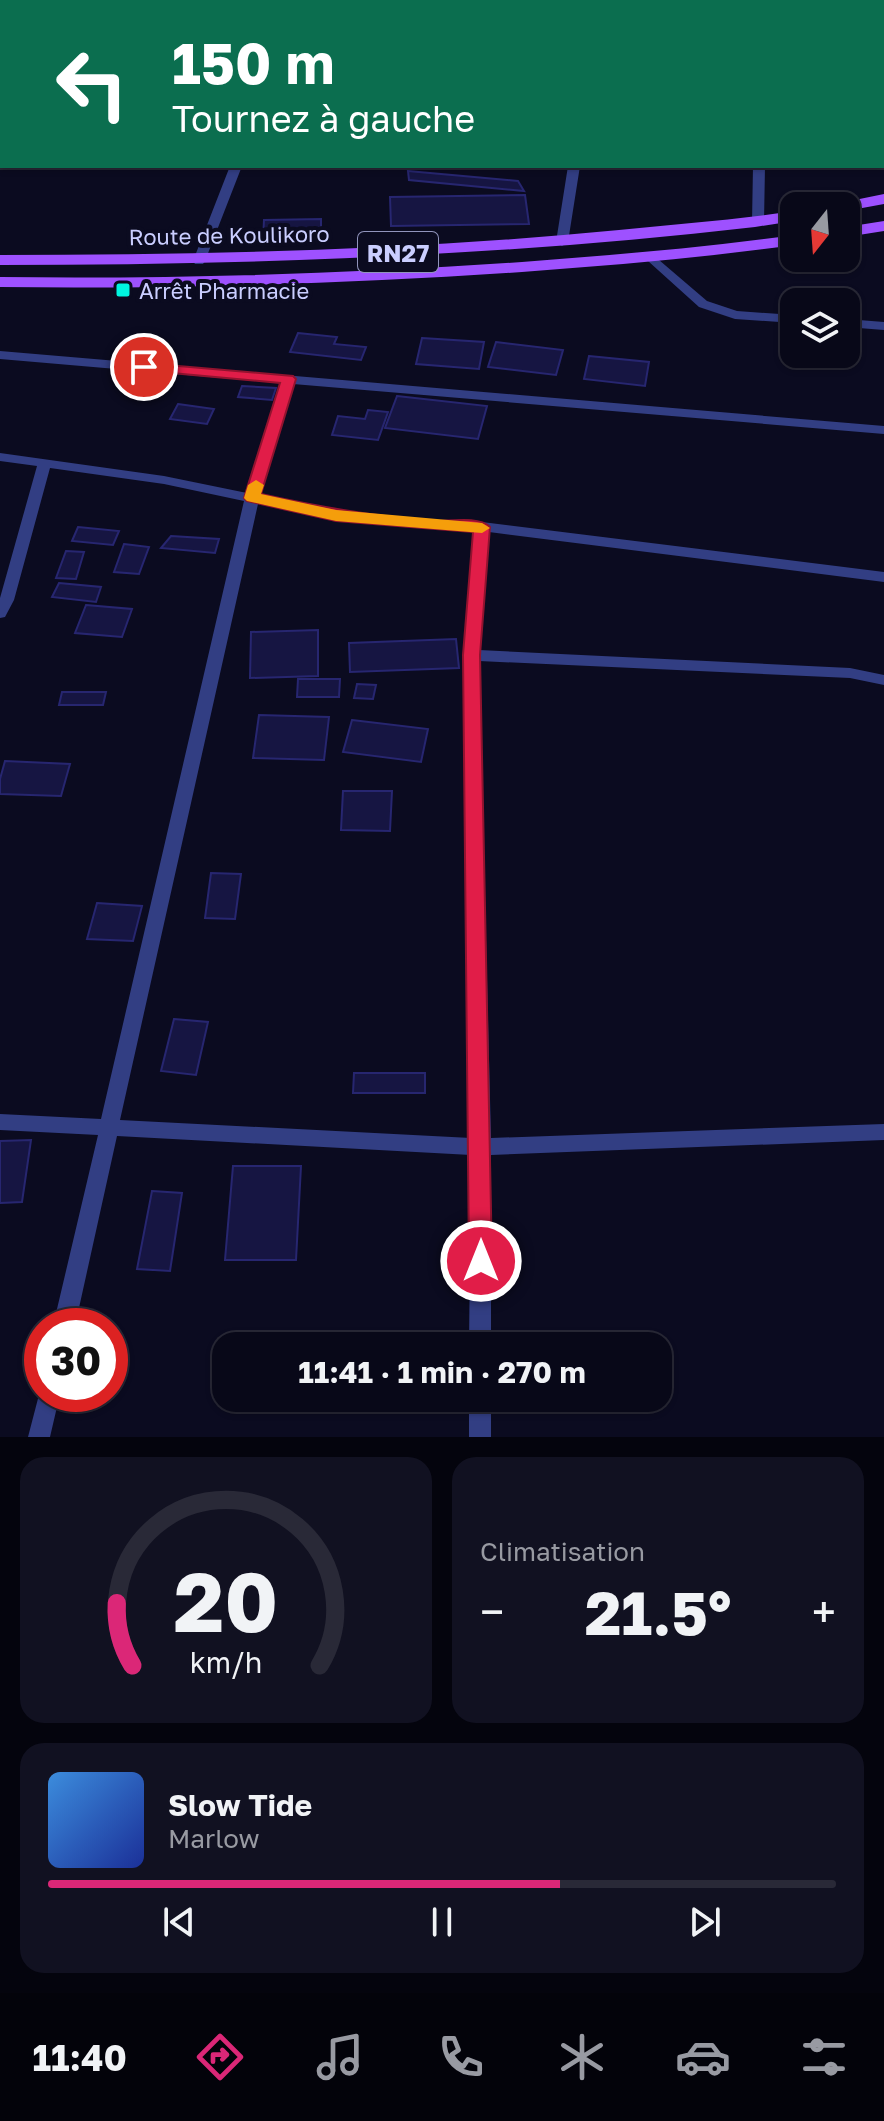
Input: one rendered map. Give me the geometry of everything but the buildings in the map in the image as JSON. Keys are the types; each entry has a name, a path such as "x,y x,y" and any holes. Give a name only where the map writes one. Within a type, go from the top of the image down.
{"main road":[{"path":"860,203 884,199"},
{"name":"Route de Koulikoro","path":"0,260 199,261 562,242 780,218"},
{"path":"860,230 884,226"},
{"name":"Route de Koulikoro","path":"0,282 162,284 399,277 652,258 780,242"}],"street":[{"path":"199,261 235,168"},
{"path":"562,242 574,168"},
{"path":"758,222 759,168"},
{"path":"652,258 703,304 735,315 780,318"},
{"path":"860,324 884,326"},
{"path":"0,355 884,430"},
{"path":"68,1308 252,498 288,379"},
{"path":"0,457 149,477 336,516 434,526 482,527 884,577"},
{"path":"2,604 45,463"},
{"path":"480,1332 481,1147 471,655 482,527"},
{"path":"471,655 850,673 884,680"},
{"path":"0,1122 481,1147 884,1132"},
{"path":"39,1437 45,1412"},
{"path":"480,1412 480,1437"}],"slow traffic":[{"path":"256,485 252,498 336,516 482,528"}],"place":[{"name":"Arrêt Pharmacie","path":"123,290"}],"route":[{"path":"144,367 288,379 252,498 336,516 434,526 482,527 471,655 481,1261"}]}
